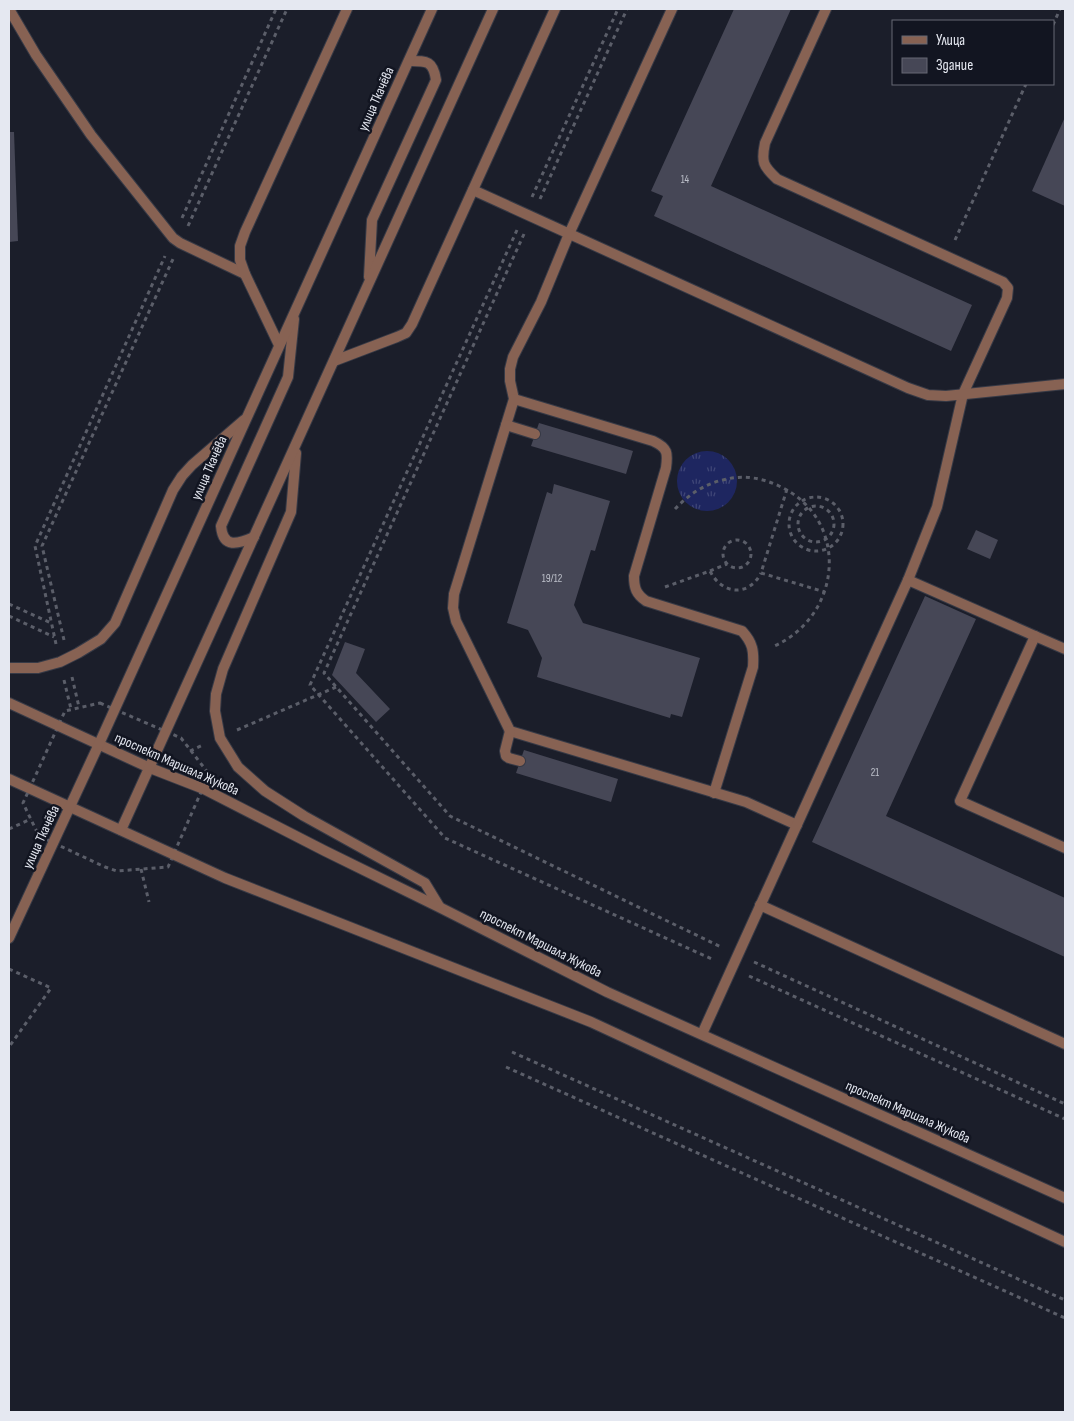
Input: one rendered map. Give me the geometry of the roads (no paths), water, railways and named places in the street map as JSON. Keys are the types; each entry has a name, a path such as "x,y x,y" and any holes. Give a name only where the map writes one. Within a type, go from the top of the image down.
{"street":[{"path":"9,9 36,55 91,135 177,240 244,274"},
{"path":"279,345 244,274 240,260 240,246 347,9"},
{"name":"улица Ткачёва","path":"9,938 99,744 432,9"},
{"path":"121,830 494,9"},
{"path":"334,361 406,333 412,324 555,9"},
{"path":"520,761 506,756 505,751 510,730 456,621 453,608 454,594 514,399 510,381 513,357 541,302 569,234 672,9"},
{"path":"702,1034 908,580 937,507 963,394 1006,298 1008,288 1003,282 777,179 767,170 762,157 765,143 826,9"},
{"path":"368,283 372,220 436,80 430,63 409,60"},
{"path":"473,190 908,388 928,395 946,396 1065,384"},
{"path":"254,537 236,544 226,541 221,534 221,526 288,377 295,310"},
{"path":"514,399 662,445 668,455 666,468 634,576 637,594 646,601 742,631 748,638 754,652 753,667 714,793"},
{"path":"9,668 38,668 60,662 101,639 115,623 182,476 246,418"},
{"path":"506,425 535,434"},
{"path":"296,444 291,512 223,669 216,694 215,711 220,738 238,767 264,791 304,816 425,883 440,907"},
{"path":"908,580 1065,649"},
{"path":"1034,636 960,800 1065,848"},
{"name":"проспект Маршала Жукова","path":"9,703 150,768 204,789 608,992 1065,1198"},
{"path":"510,730 746,802 797,825"},
{"path":"9,779 225,878 592,1022 1065,1242"},
{"path":"760,905 1065,1044"}]}
